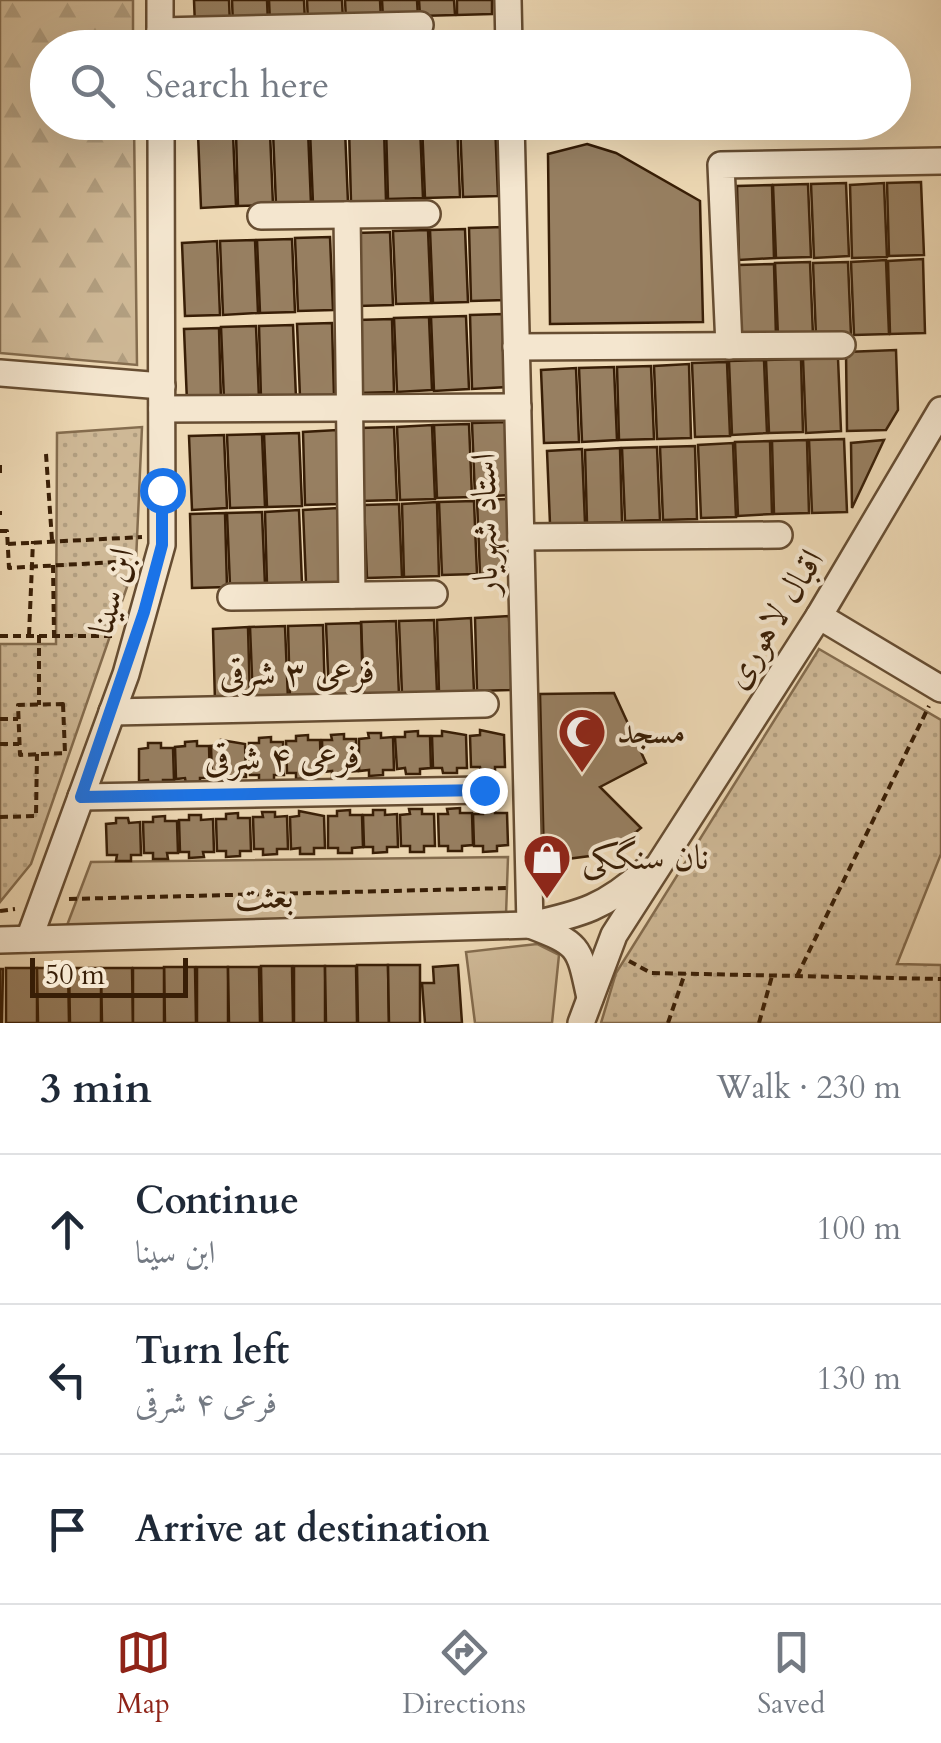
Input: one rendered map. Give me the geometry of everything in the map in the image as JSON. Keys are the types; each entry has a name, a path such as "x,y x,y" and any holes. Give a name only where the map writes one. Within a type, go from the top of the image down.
{"street":[{"path":"160,0 160,30"},
{"path":"508,0 509,30"},
{"path":"327,30 420,25"},
{"name":"ابن سینا","path":"29,939 112,712 160,548 161,140"},
{"name":"استاد شهریار","path":"510,140 530,924"},
{"path":"728,346 721,165 941,160"},
{"path":"261,216 427,214"},
{"path":"348,215 352,595"},
{"path":"516,347 842,345"},
{"path":"0,373 162,398 350,408 518,408"},
{"name":"اقبال لاهوری","path":"581,1023 614,936 819,616 940,414"},
{"path":"521,537 778,536"},
{"path":"231,597 434,594"},
{"path":"819,616 940,688"},
{"name":"فرعی ۳ شرقی","path":"112,712 485,704"},
{"name":"فرعی ۴ شرقی","path":"81,797 484,790"},
{"name":"بعثت","path":"0,940 530,924 583,913 624,890 670,847"},
{"path":"530,924 565,938 581,954 590,998"}],"path":[{"path":"46,454 52,540"},
{"path":"0,465 0,478"},
{"path":"0,532 7,531 8,568 54,565 160,548"},
{"path":"8,544 52,540 160,548"},
{"path":"30,635 33,542"},
{"path":"54,565 54,635"},
{"path":"39,635 39,704"},
{"path":"0,636 137,636"},
{"path":"797,976 940,688"},
{"path":"63,704 65,753 20,755 18,718 18,706 63,704"},
{"path":"0,719 18,718"},
{"path":"0,744 20,744"},
{"path":"0,817 36,816 37,754"},
{"path":"77,899 507,888"},
{"path":"625,958 650,973 941,980"},
{"path":"668,1023 684,974"},
{"path":"759,1023 772,976"}],"green space":[{"path":"0,0 133,0 133,30 30,30 30,140 134,140 137,365 0,353"},
{"path":"142,427 136,561 31,864 0,902 0,644 56,644 57,433"},
{"path":"819,649 941,720 941,854 897,964 941,965 941,1023 601,1023 616,973"},
{"path":"508,857 506,915 66,928 91,862"},
{"path":"537,944 559,955 552,1023 475,1023 466,952"}],"building":[{"path":"194,0 229,0 230,25 195,26"},
{"path":"232,0 267,0 268,23 233,25"},
{"path":"269,0 304,0 305,22 270,23"},
{"path":"307,0 342,0 343,21 308,22"},
{"path":"345,0 380,0 381,19 346,20"},
{"path":"382,0 417,0 418,17 383,18"},
{"path":"419,0 454,0 455,15 420,16"},
{"path":"457,0 492,0 492,14 457,15"},
{"path":"198,140 233,140 236,206 201,208"},
{"path":"236,140 270,140 273,205 238,206"},
{"path":"273,140 308,140 311,204 276,205"},
{"path":"310,140 345,140 348,203 313,204"},
{"path":"349,140 384,140 386,201 351,202"},
{"path":"386,140 421,140 423,198 388,199"},
{"path":"423,140 458,140 460,197 425,198"},
{"path":"461,140 496,140 498,196 463,197"},
{"path":"587,144 616,153 700,201 703,322 550,324 548,154"},
{"path":"921,182 924,255 889,256 887,183"},
{"path":"846,183 849,256 814,258 811,184"},
{"path":"884,183 887,257 852,258 850,185"},
{"path":"808,184 811,257 776,258 773,185"},
{"path":"772,185 774,258 739,260 737,186"},
{"path":"504,227 506,300 471,301 469,228"},
{"path":"465,229 468,302 433,303 430,230"},
{"path":"428,230 431,303 396,304 393,231"},
{"path":"390,232 393,305 358,306 355,233"},
{"path":"330,237 333,310 298,311 295,238"},
{"path":"292,239 295,312 260,313 257,240"},
{"path":"255,240 258,313 223,315 220,241"},
{"path":"217,241 220,315 185,316 182,243"},
{"path":"923,259 925,333 890,334 888,261"},
{"path":"886,260 889,334 854,335 851,262"},
{"path":"810,262 813,335 778,337 775,263"},
{"path":"848,262 851,335 816,336 813,263"},
{"path":"774,264 776,337 741,338 738,265"},
{"path":"504,314 507,387 472,389 470,315"},
{"path":"466,316 469,389 434,391 431,317"},
{"path":"429,317 432,390 397,392 394,318"},
{"path":"392,319 394,392 359,393 357,320"},
{"path":"332,323 334,396 300,397 297,324"},
{"path":"293,325 296,398 261,399 259,326"},
{"path":"256,326 259,399 224,400 221,327"},
{"path":"219,328 221,401 187,402 184,329"},
{"path":"896,350 898,410 886,430 847,431 846,352"},
{"path":"838,358 841,431 806,433 803,359"},
{"path":"801,359 803,432 769,433 766,360"},
{"path":"764,360 767,433 732,435 729,361"},
{"path":"727,362 730,436 695,437 692,363"},
{"path":"689,364 691,438 657,439 654,366"},
{"path":"651,366 654,439 619,440 617,367"},
{"path":"614,367 617,440 582,442 579,368"},
{"path":"576,368 579,442 544,443 541,370"},
{"path":"507,422 510,495 475,497 472,423"},
{"path":"469,424 472,497 437,498 434,425"},
{"path":"432,425 435,499 400,500 397,427"},
{"path":"394,427 397,500 362,501 359,428"},
{"path":"337,430 340,504 305,505 303,432"},
{"path":"299,433 302,506 267,507 264,434"},
{"path":"262,434 265,507 230,508 227,435"},
{"path":"224,435 227,508 192,510 189,436"},
{"path":"844,439 847,512 812,513 809,440"},
{"path":"807,440 809,513 774,514 772,441"},
{"path":"884,440 852,508 851,443"},
{"path":"770,441 772,514 738,516 735,442"},
{"path":"733,443 736,517 701,518 698,445"},
{"path":"695,446 697,519 663,520 660,447"},
{"path":"657,447 660,520 625,521 622,448"},
{"path":"620,448 622,522 587,523 585,450"},
{"path":"582,449 585,523 550,524 547,451"},
{"path":"512,499 515,572 480,574 477,500"},
{"path":"474,501 477,574 442,575 439,502"},
{"path":"437,502 439,576 404,577 402,504"},
{"path":"399,504 402,577 367,578 364,505"},
{"path":"338,508 341,582 306,583 303,510"},
{"path":"299,510 302,584 267,585 265,512"},
{"path":"262,512 265,585 230,586 227,513"},
{"path":"225,513 227,587 192,588 190,514"},
{"path":"509,616 512,690 477,691 475,618"},
{"path":"471,618 474,692 439,693 437,620"},
{"path":"434,620 437,693 402,694 399,621"},
{"path":"396,621 399,695 364,696 361,622"},
{"path":"361,623 363,696 329,697 326,624"},
{"path":"323,625 325,698 290,699 288,626"},
{"path":"285,626 288,700 253,701 250,627"},
{"path":"248,627 250,701 215,702 213,629"},
{"name":"مسجد","path":"614,693 646,763 600,787 641,828 625,841 590,856 544,862 540,694"},
{"path":"480,730 504,735 505,767 495,767 495,773 481,773 480,767 471,767 470,736 480,735"},
{"path":"418,731 418,736 430,736 431,768 420,769 420,774 406,774 405,768 397,769 395,737"},
{"path":"442,731 466,735 467,768 443,773 442,768 433,768 432,736 442,736"},
{"path":"368,733 393,737 394,770 369,776 369,770 359,771 359,739 369,738"},
{"path":"344,734 344,739 356,739 357,771 346,772 346,777 332,777 332,771 323,772 322,740"},
{"path":"308,735 308,740 320,740 321,773 296,779 296,773 287,773 286,741"},
{"path":"271,737 271,742 283,742 284,775 259,781 259,775 250,775 249,743"},
{"path":"221,740 245,744 246,777 221,783 221,777 212,777 211,746 221,745"},
{"path":"197,741 197,746 209,746 210,778 200,778 200,784 186,784 185,778 176,779 175,747"},
{"path":"148,743 173,748 174,780 163,780 163,786 139,781 139,749 148,748"},
{"path":"460,808 460,813 472,813 473,845 462,846 462,851 448,851 448,846 439,846 438,814"},
{"path":"495,808 495,813 507,813 508,845 483,852 483,846 474,846 473,814"},
{"path":"409,809 434,814 435,846 424,846 424,852 410,852 410,846 401,846 400,815 410,814"},
{"path":"350,810 350,815 362,815 363,847 352,848 352,853 338,853 338,848 328,848 328,816"},
{"path":"373,810 397,814 398,847 373,853 373,847 364,847 363,815 373,815"},
{"path":"299,811 324,816 325,848 314,848 314,854 291,849 290,817 299,816"},
{"path":"262,812 287,816 288,849 263,855 263,849 254,849 253,817 263,817"},
{"path":"238,813 238,818 250,818 251,851 226,857 226,851 217,851 216,819"},
{"path":"189,815 213,819 214,852 189,858 189,852 180,852 179,820 189,820"},
{"path":"165,816 165,821 177,821 178,853 167,853 168,859 153,859 153,853 144,853 143,822"},
{"path":"116,818 140,822 141,855 131,855 131,861 116,861 117,855 107,855 106,824 116,823"},
{"path":"357,965 388,965 389,1023 358,1023"},
{"path":"388,965 420,965 420,1023 389,1023"},
{"path":"458,965 462,1023 425,1023 422,983 434,983 433,967"},
{"path":"261,966 292,966 293,1023 262,1023"},
{"path":"294,966 325,966 325,1023 294,1023"},
{"path":"325,966 356,966 357,1023 326,1023"},
{"path":"164,967 195,967 196,1023 165,1023"},
{"path":"197,967 228,967 228,1023 197,1023"},
{"path":"228,967 259,967 260,1023 229,1023"},
{"path":"6,968 37,968 37,1023 6,1023"},
{"path":"37,968 68,968 69,1023 38,1023"},
{"path":"69,968 101,968 101,1023 70,1023"},
{"path":"101,968 132,968 133,1023 102,1023"},
{"path":"133,968 164,968 164,1023 133,1023"},
{"path":"3,969 2,1023 0,1023"}],"place":[{"name":"مسجد","path":"582,774"},
{"name":"نان سنگکی","path":"547,900"}],"route":[{"path":"162,490 162,545 126,674 81,797 484,790"}]}
